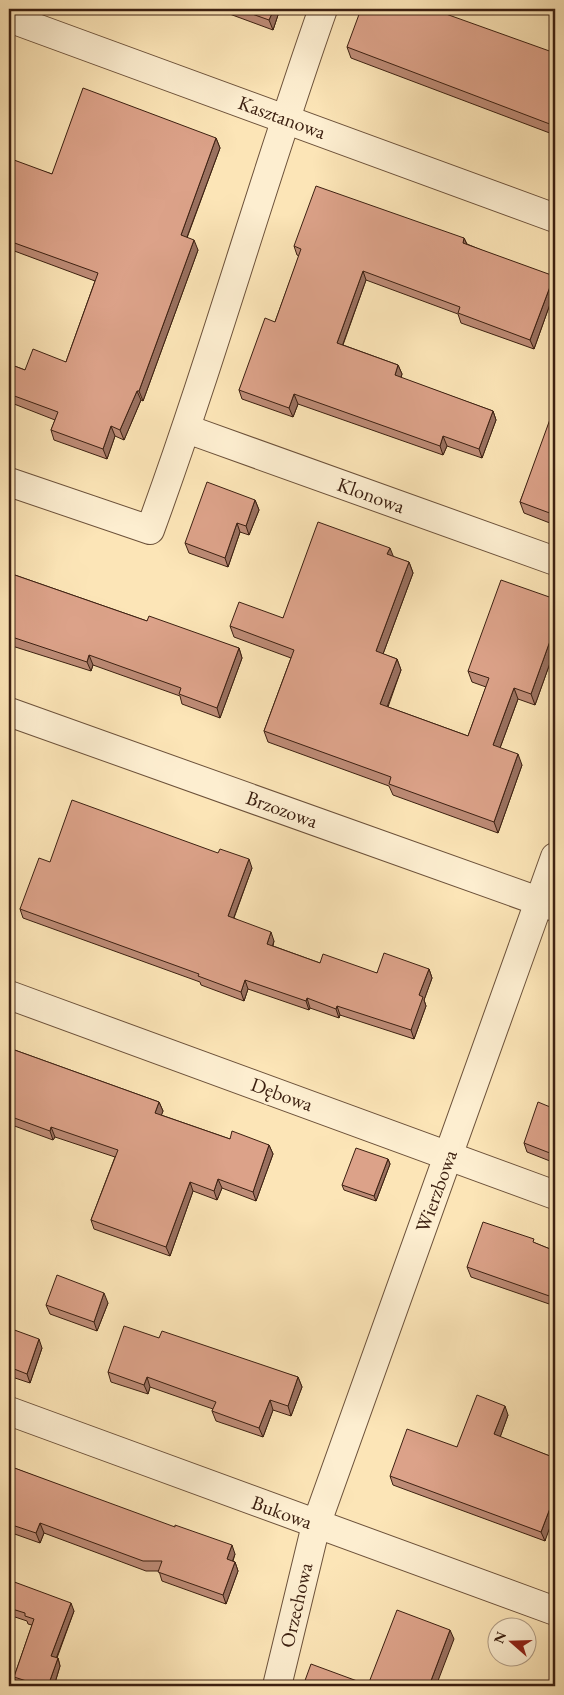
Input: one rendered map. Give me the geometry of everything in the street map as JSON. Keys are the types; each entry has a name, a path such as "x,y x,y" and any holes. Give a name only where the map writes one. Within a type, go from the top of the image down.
{"street":[{"path":"9,484 9,482 150,530 188,429 284,118 323,9"},
{"name":"Kasztanowa","path":"9,18 555,218"},
{"name":"Klonowa","path":"188,429 555,561"},
{"name":"Brzozowa","path":"9,712 547,904"},
{"name":"Wierzbowa","path":"316,1525 449,1155 547,904 555,857"},
{"name":"Dębowa","path":"9,995 555,1195"},
{"name":"Bukowa","path":"9,1411 555,1611"},
{"name":"Orzechowa","path":"277,1686 316,1525"}],"building":[{"path":"238,9 274,9 269,20"},
{"path":"361,9 432,9 555,53 555,126 347,47"},
{"path":"83,88 216,138 181,235 194,240 139,391 137,391 120,430 111,426 103,449 51,430 58,412 9,394 9,364 25,370 33,349 66,362 98,273 9,241 9,161 14,162 14,160 52,174"},
{"path":"316,186 464,238 463,243 554,276 530,340 458,313 460,307 363,271 337,343 398,365 395,375 493,411 479,449 443,436 440,446 294,394 289,408 239,390 265,318 275,322 301,249 294,246"},
{"path":"553,411 555,412 555,515 520,502"},
{"path":"207,482 255,500 246,526 237,523 225,558 185,543"},
{"path":"318,522 390,548 387,554 409,562 376,651 397,659 380,704 468,736 489,678 468,671 501,580 555,599 555,627 531,694 514,688 493,745 518,754 494,822 389,784 391,777 264,731 294,650 230,626 239,602 283,618"},
{"path":"9,573 147,621 149,616 239,648 217,708 179,694 181,688 89,655 87,662 9,636"},
{"path":"72,800 218,853 220,849 249,859 228,916 271,932 267,944 320,963 323,954 377,973 384,953 429,969 419,995 423,997 411,1030 337,1006 336,1009 307,998 306,1001 245,980 241,992 198,976 199,974 20,909 39,858 50,862"},
{"path":"9,1048 159,1102 155,1113 230,1139 232,1131 269,1145 253,1192 218,1179 214,1191 190,1182 166,1247 91,1220 118,1150 51,1127 50,1131 9,1116"},
{"path":"538,1102 555,1109 555,1155 524,1143"},
{"path":"356,1148 388,1159 374,1196 342,1185"},
{"path":"483,1222 534,1239 533,1242 555,1251 555,1298 467,1267"},
{"path":"57,1275 104,1293 94,1322 46,1305"},
{"path":"124,1326 159,1338 162,1331 298,1377 288,1406 270,1400 259,1428 212,1411 216,1402 147,1377 144,1385 108,1372"},
{"path":"9,1328 39,1339 27,1374 9,1367"},
{"path":"477,1395 505,1406 494,1434 555,1458 555,1495 541,1532 390,1476 407,1429 457,1447"},
{"path":"9,1466 175,1527 175,1525 232,1545 227,1559 235,1562 223,1595 158,1572 162,1561 143,1561 40,1523 36,1533 9,1524"},
{"path":"9,1580 71,1603 51,1656 58,1658 48,1686 42,1686 14,1677 34,1619 25,1616 25,1613 9,1608"},
{"path":"397,1610 450,1630 429,1686 303,1686 311,1664 368,1685"}]}
